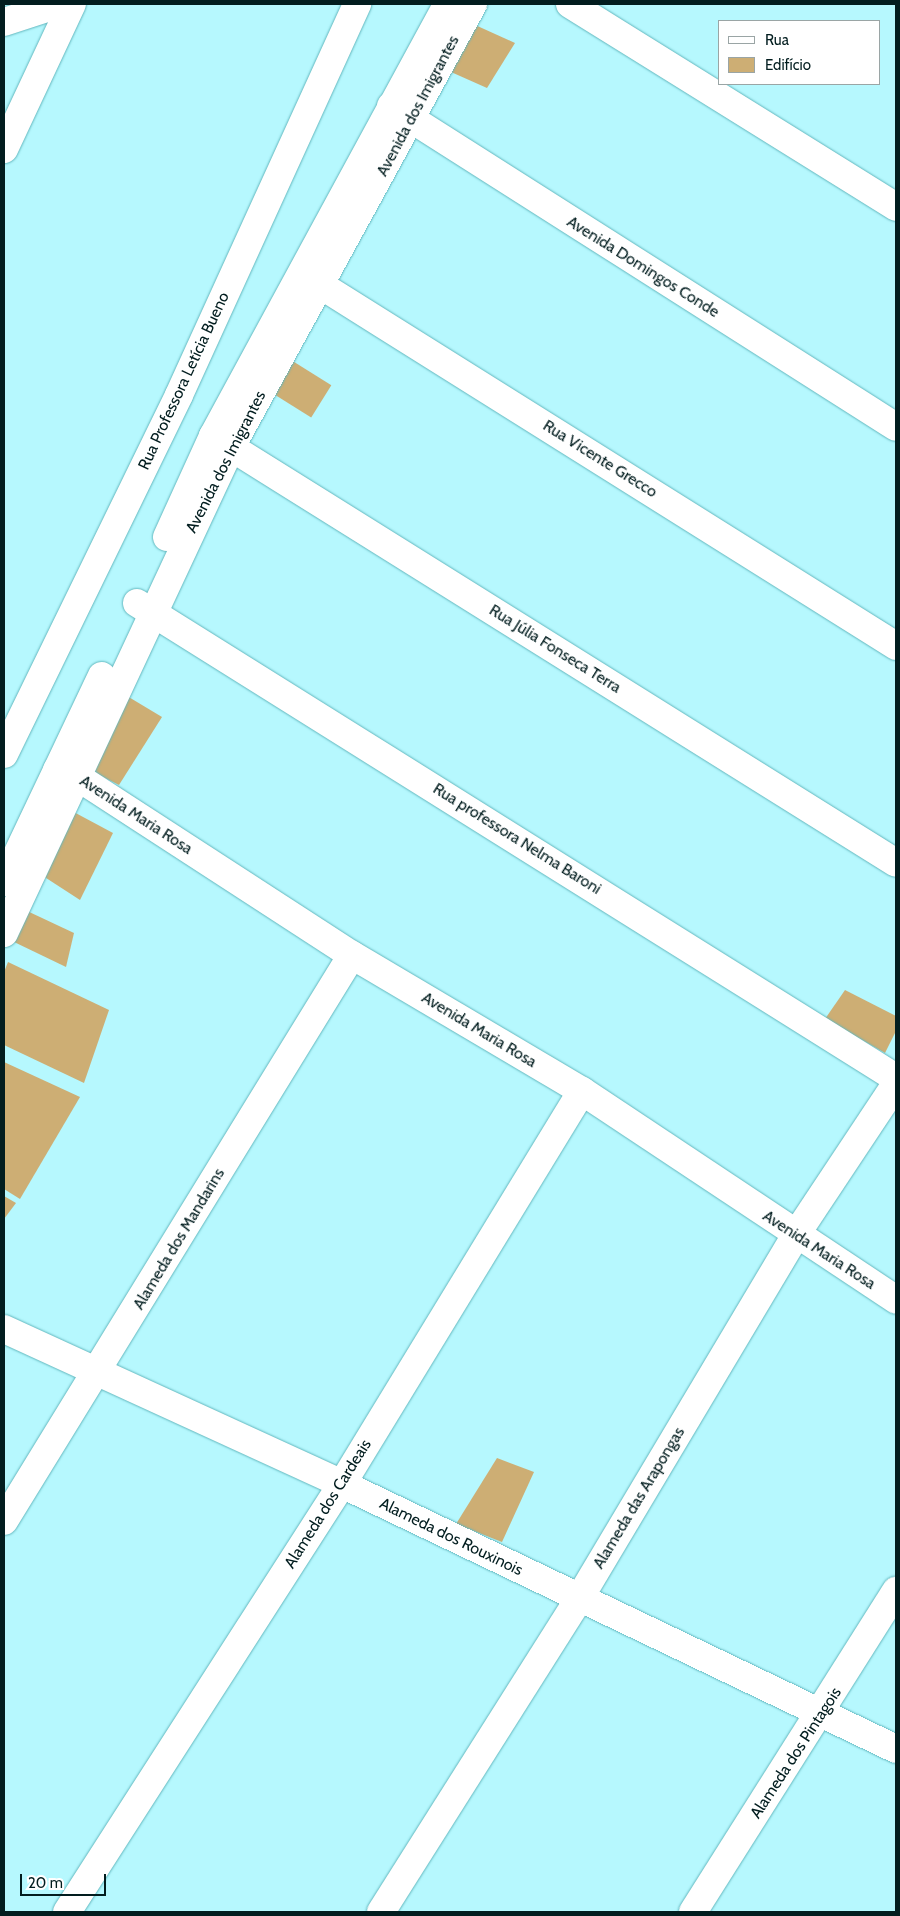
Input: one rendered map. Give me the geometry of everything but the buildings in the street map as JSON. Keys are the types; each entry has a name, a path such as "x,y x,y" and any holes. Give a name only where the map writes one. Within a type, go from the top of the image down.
{"street":[{"path":"4,22 59,4"},
{"path":"4,149 72,4"},
{"name":"Rua Professora Letícia Bueno","path":"4,754 179,395 358,4"},
{"name":"Avenida dos Imigrantes","path":"4,933 66,773 222,442 313,279 401,113 448,4"},
{"name":"Avenida dos Imigrantes","path":"401,113 473,4"},
{"path":"570,4 896,207"},
{"name":"Avenida Domingos Conde","path":"401,113 896,427"},
{"name":"Rua Vicente Grecco","path":"313,279 896,646"},
{"name":"Rua Júlia Fonseca Terra","path":"222,442 896,863"},
{"name":"Rua professora Nelma Baroni","path":"144,606 896,1078"},
{"name":"Avenida dos Imigrantes","path":"4,882 66,773"},
{"name":"Avenida Maria Rosa","path":"66,773 352,955 582,1091 795,1236 896,1300"},
{"name":"Alameda dos Mandarins","path":"4,1521 97,1373 352,955"},
{"name":"Alameda das Arapongas","path":"381,1912 578,1599 795,1236 896,1084"},
{"name":"Alameda dos Cardeais","path":"67,1912 342,1484 582,1091"},
{"name":"Alameda dos Rouxinois","path":"4,1328 97,1373 342,1484 578,1599 896,1749"},
{"name":"Alameda dos Pintagois","path":"693,1912 821,1714 896,1591"}]}
